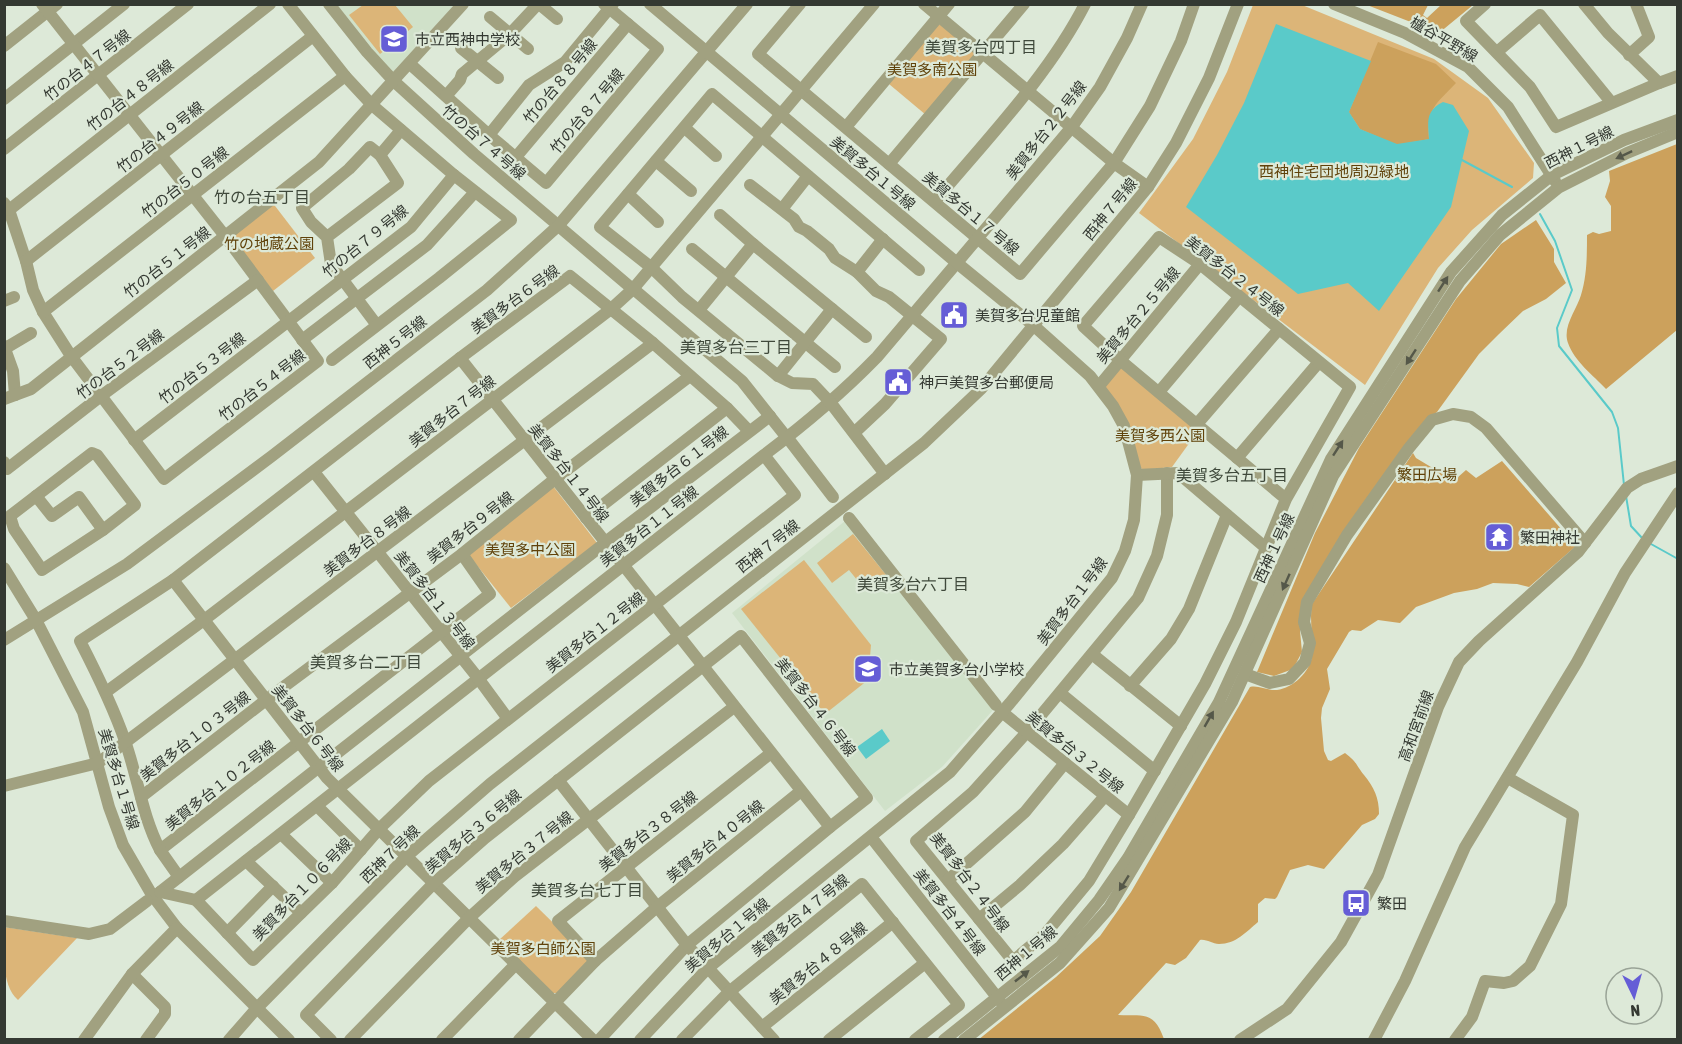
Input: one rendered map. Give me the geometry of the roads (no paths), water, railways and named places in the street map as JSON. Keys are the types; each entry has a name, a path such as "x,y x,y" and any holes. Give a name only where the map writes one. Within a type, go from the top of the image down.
{"street":[{"path":"4,99 124,4"},
{"name":"竹の台４７号線","path":"4,149 188,4"},
{"name":"竹の台４８号線","path":"7,206 270,4"},
{"path":"288,4 345,76 372,105 511,220 332,360"},
{"name":"竹の台７４号線","path":"329,4 367,52 393,80 474,154 742,381 833,497"},
{"name":"竹の台５１号線","path":"10,397 31,389 319,162 463,4"},
{"path":"446,96 460,80 462,74 510,34 538,4 557,19"},
{"name":"美賀多台１号線","path":"640,1040 708,968 950,772 999,708 1112,578 1125,551 1134,520 1137,475 1124,426 1099,386 1033,325 650,4"},
{"name":"西神５号線","path":"4,640 127,564 487,290 558,226 747,4"},
{"name":"美賀多台１７号線","path":"800,4 758,54 1020,274 1114,164 1149,106 1181,41 1194,4"},
{"name":"美賀多台７号線","path":"106,692 204,620 611,309 652,268 874,4"},
{"path":"924,4 1114,164 1148,187"},
{"path":"846,128 949,4"},
{"path":"889,164 1024,4"},
{"path":"934,201 1027,90 1070,34 1086,4"},
{"name":"美賀多台２２号線","path":"957,263 1071,128 1100,87 1127,38 1142,4"},
{"name":"西神７号線","path":"229,1040 257,1008 407,856 490,784 924,443 981,389 1148,187 1176,143 1209,78 1238,4"},
{"name":"櫨谷平野線","path":"1334,4 1405,33 1468,67 1508,107 1558,188"},
{"path":"1485,4 1466,21 1530,87 1556,127 1677,76"},
{"path":"1584,4 1608,33 1659,83"},
{"path":"1629,55 1649,37 1636,4"},
{"path":"489,135 529,85 565,62 609,6"},
{"name":"竹の台８７号線","path":"410,64 546,183 658,49 609,6"},
{"path":"4,46 49,7"},
{"name":"竹の台５４号線","path":"7,206 26,261 33,290 43,312 71,356 164,479 318,361 225,236 73,45 49,7"},
{"path":"1497,52 1540,15 1611,102"},
{"path":"490,17 528,49"},
{"name":"竹の台８８号線","path":"516,157 628,24"},
{"name":"竹の台４９号線","path":"26,261 313,36"},
{"path":"461,48 498,78"},
{"name":"竹の台５０号線","path":"43,312 345,76"},
{"path":"885,474 830,402 813,384 792,383 778,376 652,268 600,227 712,94 919,270"},
{"name":"西神１号線","path":"944,1040 1060,947 1081,924 1105,891 1158,808 1219,702 1331,459 1451,272 1502,215 1552,175 1624,140 1677,120"},
{"path":"685,128 716,156"},
{"path":"380,155 401,130"},
{"name":"西神１号線","path":"964,1040 1060,963 1109,908 1232,702 1333,476 1460,282 1500,234 1558,188 1627,153 1677,132"},
{"path":"327,237 398,183 380,155 370,147 349,169 302,208 311,222 327,237 331,264 376,324"},
{"path":"656,161 691,191"},
{"name":"竹の台７９号線","path":"288,320 411,227 454,175"},
{"path":"782,209 808,176"},
{"path":"750,185 829,249 835,258 857,272 876,291 889,297 941,339 885,404 854,433"},
{"path":"303,340 427,245 475,192"},
{"path":"628,194 658,222"},
{"path":"720,215 866,337"},
{"name":"美賀多台２４号線","path":"1167,473 1167,515 1157,556 1138,598 1027,732 973,792 916,841 1013,961 1046,933 1082,889 1155,771 1205,684 1236,622 1286,499 1350,387 1200,264 1159,237 1083,326 1120,360 1286,499"},
{"path":"857,272 883,239"},
{"path":"699,310 753,244"},
{"path":"692,249 835,367"},
{"name":"美賀多台１１号線","path":"338,790 846,389 877,357 957,263"},
{"name":"美賀多台２５号線","path":"1099,386 1200,264"},
{"name":"美賀多台６号線","path":"126,742 106,692 80,641 172,580 570,276 653,342 727,408 749,431"},
{"name":"竹の台５２号線","path":"4,462 7,469 258,280"},
{"path":"1159,392 1239,297"},
{"path":"778,376 832,309"},
{"name":"竹の台５３号線","path":"134,440 288,320"},
{"path":"1197,424 1279,329"},
{"path":"10,397 13,371 5,348 31,333"},
{"name":"美賀多台８号線","path":"98,763 653,342"},
{"name":"美賀多台１４号線","path":"460,358 678,635"},
{"path":"1237,458 1319,362"},
{"name":"美賀多台９号線","path":"266,700 462,554 555,479 690,376"},
{"path":"586,518 727,408"},
{"path":"1245,674 1270,683 1289,679 1305,662 1310,643 1304,622 1307,602 1347,535 1409,448 1432,420 1453,414 1471,417 1486,428 1585,543"},
{"name":"美賀多台６１号線","path":"196,900 160,892 770,416"},
{"path":"92,453 97,455 135,506 42,570 9,531 10,516 36,496 92,453"},
{"name":"美賀多台１２号線","path":"379,829 429,781 795,495 764,455"},
{"name":"高和宮前線","path":"1240,1040 1287,1009 1341,942 1378,875 1437,707 1459,662 1479,641 1578,552 1625,492 1641,479 1677,466"},
{"name":"美賀多台１３号線","path":"315,472 508,719"},
{"path":"1137,475 1178,473 1266,548"},
{"path":"1374,1040 1405,981 1465,847 1577,662 1625,573 1677,493"},
{"path":"36,496 52,516 78,497 103,530"},
{"path":"1130,686 1171,639 1190,609 1227,515"},
{"name":"美賀多台３２号線","path":"849,518 999,708 1129,815"},
{"name":"美賀多台１０２号線","path":"160,850 490,594 462,554"},
{"name":"美賀多台１号線","path":"4,568 36,620 83,712 109,807 123,845 152,895 177,928 289,1040"},
{"name":"美賀多台６号線","path":"172,580 327,778 593,1040"},
{"path":"599,1040 687,945 830,827 678,635"},
{"name":"美賀多台４６号線","path":"702,666 741,636 867,798 830,827"},
{"path":"1092,654 1181,726"},
{"name":"美賀多台３６号線","path":"331,1040 306,1015 434,883 485,838 702,666"},
{"path":"1060,693 1155,771"},
{"name":"美賀多台１０３号線","path":"141,797 266,700"},
{"name":"美賀多台３７号線","path":"350,1040 469,918 514,877 734,707"},
{"name":"美賀多台１０２号線","path":"126,742 148,827 160,850 179,877"},
{"name":"美賀多台３８号線","path":"595,961 558,921 771,753"},
{"path":"4,786 98,763"},
{"path":"948,880 1025,812 1065,763"},
{"path":"1455,1040 1472,1017 1485,981 1504,983 1513,981 1530,966 1563,897 1573,815 1508,778"},
{"path":"558,780 687,945 774,1040"},
{"path":"196,900 338,790"},
{"name":"美賀多台４０号線","path":"523,1038 595,961 657,907 801,791"},
{"path":"979,919 1020,885 1063,844 1105,796"},
{"path":"317,806 361,850"},
{"name":"美賀多台１０６号線","path":"196,900 254,960 332,883 379,829"},
{"path":"281,834 332,883"},
{"name":"美賀多台４号線","path":"871,837 1005,1007"},
{"path":"246,861 301,913"},
{"name":"美賀多台４７号線","path":"682,1040 729,992 862,884 959,1005 915,1040"},
{"path":"227,933 273,886"},
{"path":"4,921 89,934 110,929 147,901"},
{"name":"美賀多台４８号線","path":"762,1027 893,922"},
{"path":"84,1040 132,974 177,928"},
{"path":"830,1040 925,963"},
{"path":"442,1040 516,964"},
{"path":"132,974 165,1007 165,1014 146,1040"}],"water":[{"path":"1276,24 1371,61 1349,112 1360,129 1397,144 1429,139 1430,113 1443,102 1453,105 1469,131 1451,207 1379,311 1348,283 1298,294 1186,207 1244,103"},
{"path":"882,729 890,741 866,759 857,747"}],"waterway":[{"path":"1462,160 1512,187"},
{"path":"1540,214 1555,241 1572,290 1557,328 1559,346 1612,412 1618,428 1624,485"},
{"path":"1626,496 1631,526 1643,539"},
{"path":"1651,544 1678,559"}],"place":[{"name":"市立西神中学校","path":"394,39"},
{"name":"美賀多台児童館","path":"954,315"},
{"name":"神戸美賀多台郵便局","path":"898,382"},
{"name":"繁田神社","path":"1499,537"},
{"name":"市立美賀多台小学校","path":"868,669"},
{"name":"繁田","path":"1356,903"}],"district":[{"name":"美賀多台四丁目","path":"981,47"},
{"name":"竹の台五丁目","path":"262,197"},
{"name":"美賀多台三丁目","path":"736,347"},
{"name":"美賀多台五丁目","path":"1232,475"},
{"name":"美賀多台六丁目","path":"913,584"},
{"name":"美賀多台二丁目","path":"366,662"},
{"name":"美賀多台七丁目","path":"587,890"}],"park label":[{"name":"美賀多南公園","path":"932,69"},
{"name":"西神住宅団地周辺緑地","path":"1334,171"},
{"name":"竹の地蔵公園","path":"269,243"},
{"name":"美賀多西公園","path":"1160,435"},
{"name":"繁田広場","path":"1427,474"},
{"name":"美賀多中公園","path":"530,549"},
{"name":"美賀多白師公園","path":"543,948"}]}
